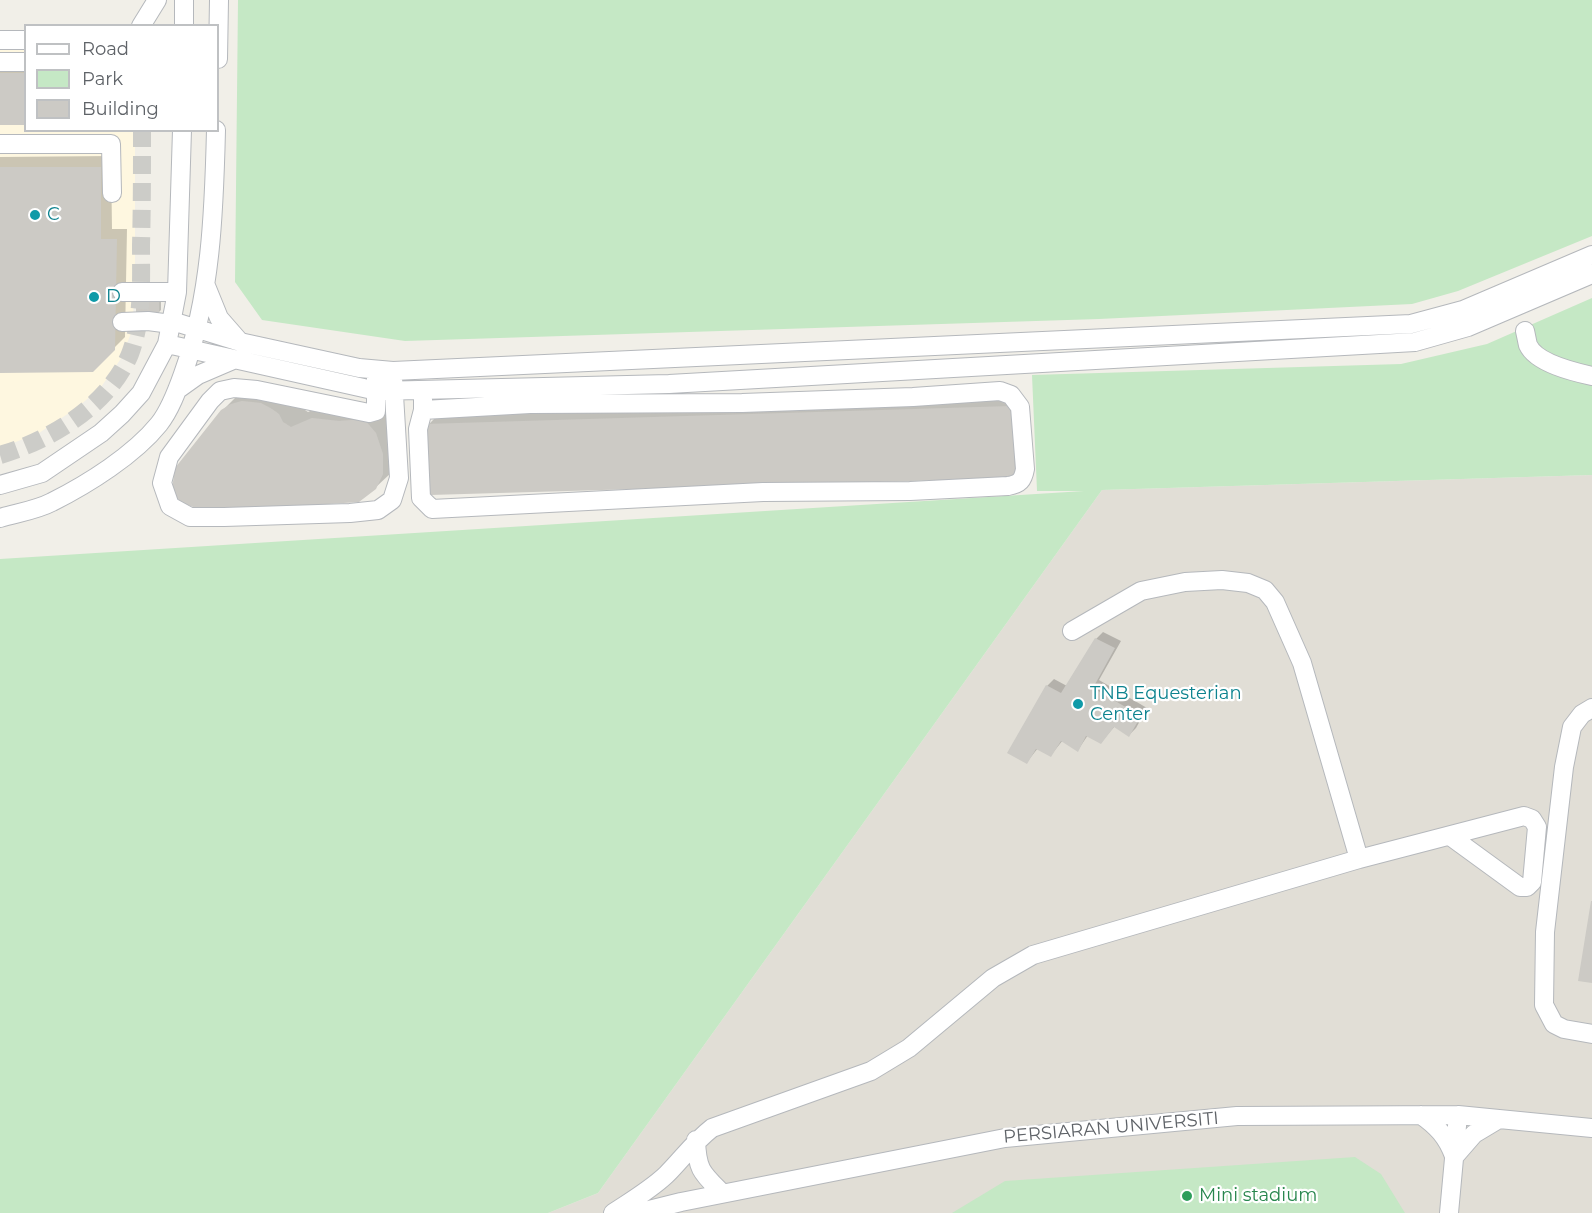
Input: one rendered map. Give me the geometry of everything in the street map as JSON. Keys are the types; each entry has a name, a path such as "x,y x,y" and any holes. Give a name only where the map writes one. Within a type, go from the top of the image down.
{"street":[{"path":"142,24 157,0"},
{"path":"184,0 184,24"},
{"path":"219,0 219,24"},
{"path":"0,40 24,40"},
{"path":"0,62 24,62"},
{"path":"0,485 42,473 101,433 141,393 166,344 177,292 182,132"},
{"path":"0,519 51,503 106,470 138,445 160,423 177,390 198,329 206,286 214,200 216,132"},
{"path":"0,144 111,144 112,193"},
{"path":"122,322 172,323 240,342 384,371 824,351 1411,324 1463,310 1592,255"},
{"path":"166,344 385,391 669,384 1415,342 1468,327 1592,274"},
{"path":"206,286 219,318 240,342"},
{"path":"122,292 177,292"},
{"path":"1525,331 1529,347 1548,363 1592,376"},
{"path":"824,351 828,400"},
{"path":"177,390 198,375 233,360"},
{"path":"384,371 399,478 392,500 378,510 224,518 190,517 170,506 162,483 169,457 220,391 234,388 257,390 369,413 376,411 385,391"},
{"path":"781,378 783,402"},
{"path":"423,390 423,410 418,429 421,498 432,509 763,492 921,490 1008,486 1017,484 1023,479 1025,469 1020,407 1011,395 1000,391 783,402 530,404 423,410"},
{"path":"1072,631 1141,591 1185,582 1222,580 1248,583 1266,590 1275,602 1302,663 1359,859"},
{"path":"1592,708 1582,714 1572,727 1564,767 1545,932 1544,1005 1554,1024 1564,1029 1592,1034"},
{"path":"613,1213 665,1176 696,1140 711,1128 871,1071 909,1048 993,978 1033,955 1359,859 1524,816 1532,819 1537,827 1532,882 1527,887 1520,886 1450,836"},
{"path":"1421,1115 1440,1130 1450,1144 1454,1157"},
{"path":"1449,1213 1458,1115"},
{"name":"PERSIARAN UNIVERSITI","path":"637,1213 722,1193 1005,1138 1237,1116 1458,1115 1592,1128"},
{"path":"1454,1157 1474,1134 1499,1119"},
{"path":"696,1140 697,1160 702,1173 722,1193"},
{"path":"681,1202 676,1178 677,1169 684,1156"}],"shaded area":[{"path":"0,45 24,45 24,132 135,132 135,285 132,331 120,360 101,387 78,407 39,433 0,448"},
{"path":"1592,475 1592,1213 548,1213 598,1193 1102,490"}],"green space":[{"path":"238,0 1592,0 1592,236 1458,291 1412,304 1099,319 405,341 262,320 235,282"},
{"path":"1592,298 1592,475 1102,490 598,1193 548,1213 0,1213 0,559 1084,491 1037,491 1032,375 1401,364 1487,344"},
{"name":"Mini stadium","path":"1355,1157 1381,1174 1405,1213 952,1213 1005,1181"}],"building":[{"path":"0,73 24,73 24,125 0,125"},
{"path":"0,167 101,167 101,239 117,239 115,350 93,372 0,373"},
{"path":"136,302 159,302 159,315 136,314"},
{"path":"242,401 261,403 279,414 283,422 291,427 312,418 339,421 364,419 376,433 383,454 383,474 376,489 359,502 207,512 182,503 172,489 175,468 221,410"},
{"path":"1013,406 1015,478 430,495 427,424"},
{"name":"TNB Equesterian Center","path":"1095,638 1115,648 1093,688 1141,716 1129,737 1114,727 1101,744 1086,736 1078,752 1061,741 1051,757 1036,749 1027,764 1007,753 1046,685 1061,693"},
{"path":"1592,901 1592,983 1578,981"}],"tunnel":[{"path":"0,455 39,440 76,418 108,389 130,354 137,328 140,300 142,132"}],"place":[{"name":"C","path":"35,215"},
{"name":"D","path":"94,297"},
{"name":"TNB Equesterian Center","path":"1078,704"},
{"name":"Mini stadium","path":"1187,1196"}]}
